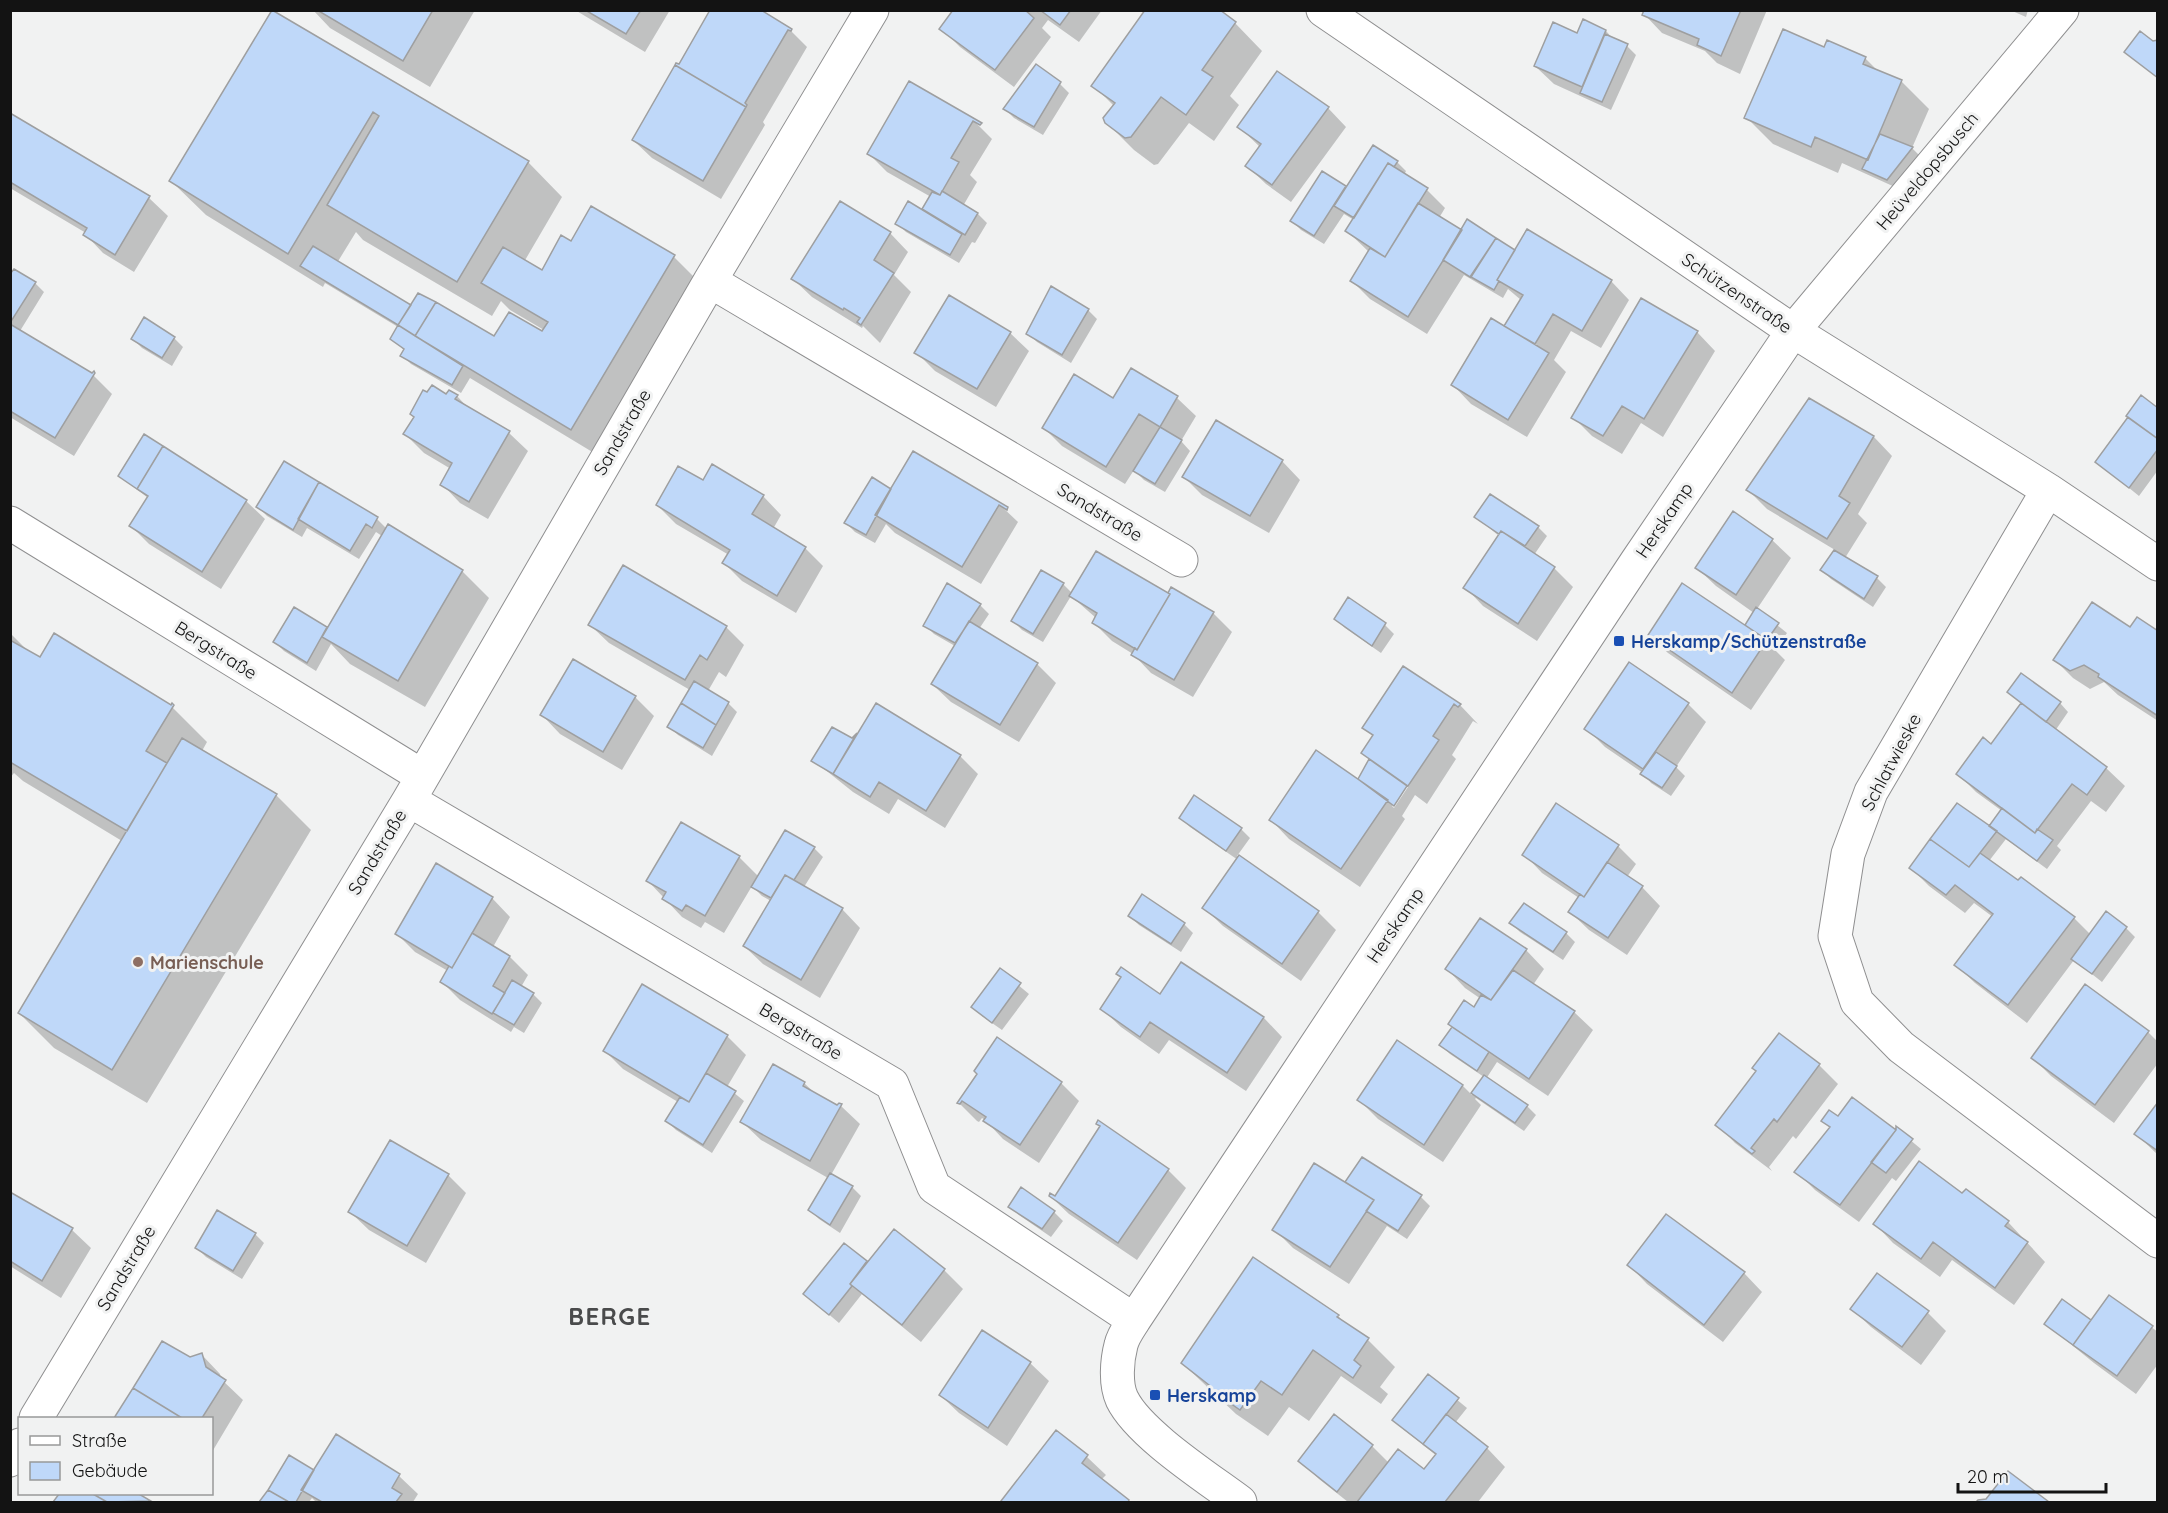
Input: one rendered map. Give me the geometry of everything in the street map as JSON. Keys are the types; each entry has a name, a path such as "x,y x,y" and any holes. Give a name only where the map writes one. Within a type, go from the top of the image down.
{"street":[{"name":"Sandstraße","path":"37,1417 416,788 710,281 872,10"},
{"name":"Schützenstraße","path":"1323,10 1793,331 2048,490 2157,564"},
{"name":"Heüveldopsbusch","path":"1793,331 2062,10"},
{"name":"Sandstraße","path":"710,281 1181,560"},
{"name":"Herskamp","path":"1240,1503 1136,1420 1121,1398 1118,1371 1121,1343 1630,570 1793,331"},
{"name":"Schlatwieske","path":"2048,490 1870,792 1848,854 1835,936 1857,1002 1901,1047 2157,1241"},
{"name":"Bergstraße","path":"10,523 416,788 892,1084 934,1187 1134,1320"}],"building":[{"path":"272,10 529,161 457,282 327,205 379,116 373,112 288,254 169,181"},
{"path":"317,10 433,10 403,61"},
{"path":"585,10 641,10 626,34"},
{"path":"710,10 761,10 792,29 788,30 745,103 746,107 675,65 679,64"},
{"path":"953,10 1025,10 1034,18 995,70 939,29"},
{"path":"1040,10 1071,10 1060,25"},
{"path":"1145,10 1220,10 1236,22 1202,70 1213,77 1186,115 1161,97 1131,137 1125,138 1105,123 1103,118 1115,103 1091,86"},
{"path":"1644,10 1741,10 1721,56 1697,45 1699,39 1642,15"},
{"path":"1583,19 1606,30 1582,87 1534,66 1553,22 1577,33"},
{"path":"1783,29 1824,47 1827,40 1866,57 1863,64 1902,80 1868,160 1815,137 1811,147 1744,118"},
{"path":"2140,31 2153,41 2158,40 2158,78 2124,52"},
{"path":"1605,34 1628,44 1602,102 1580,93"},
{"path":"1036,64 1061,82 1034,127 1003,109"},
{"path":"675,65 746,107 703,181 632,140"},
{"path":"1277,71 1329,107 1272,185 1245,166 1261,144 1237,127"},
{"path":"909,81 982,123 980,125 973,121 951,158 959,162 940,195 867,154"},
{"path":"10,113 150,196 115,255 83,235 87,228 10,182"},
{"path":"1880,134 1913,147 1887,180 1862,169"},
{"path":"1373,145 1398,161 1394,167 1388,163 1354,218 1334,206"},
{"path":"1388,163 1428,188 1385,257 1345,231"},
{"path":"1322,171 1346,186 1314,236 1290,221"},
{"path":"942,191 978,213 965,235 922,209 932,192 940,195"},
{"path":"840,201 891,232 874,260 894,273 861,325 857,322 860,318 791,279"},
{"path":"908,201 962,234 950,255 895,224"},
{"path":"1418,203 1462,230 1408,317 1350,281 1370,248 1385,257"},
{"path":"591,206 675,255 571,430 415,336 436,302 494,336 509,312 542,331 548,322 481,283 503,247 542,270 561,235 571,241"},
{"path":"1467,219 1496,238 1470,277 1443,260"},
{"path":"1527,229 1612,280 1582,331 1553,314 1535,344 1504,326 1523,295 1497,280"},
{"path":"1496,238 1515,250 1497,280 1499,281 1494,290 1471,277"},
{"path":"313,246 411,305 398,325 300,266"},
{"path":"14,269 36,282 10,323 10,274"},
{"path":"1051,286 1089,309 1062,355 1026,334"},
{"path":"418,293 436,302 415,336 398,325"},
{"path":"949,295 1011,332 977,389 914,353"},
{"path":"1641,298 1698,331 1644,419 1622,406 1603,436 1571,418"},
{"path":"144,317 175,337 162,358 131,339"},
{"path":"1491,318 1549,353 1508,420 1451,385"},
{"path":"10,324 95,373 55,438 10,411"},
{"path":"398,325 463,366 452,385 400,356 404,349 390,339"},
{"path":"1131,368 1178,396 1160,427 1139,414 1106,467 1042,428 1074,374 1113,398"},
{"path":"432,385 446,394 449,390 458,395 455,399 510,431 469,502 440,485 452,463 403,434 414,417 410,414 423,390 427,392"},
{"path":"2141,395 2158,408 2158,439 2126,416"},
{"path":"1809,398 1874,436 1839,496 1850,503 1827,539 1746,490"},
{"path":"2128,417 2158,439 2158,449 2129,488 2095,462"},
{"path":"1216,420 1283,460 1250,516 1182,477"},
{"path":"1160,427 1182,440 1155,484 1133,471"},
{"path":"144,434 163,446 137,489 118,476"},
{"path":"163,446 247,500 202,572 129,526 148,496 137,489"},
{"path":"913,451 1008,507 1007,510 999,505 962,567 875,515"},
{"path":"284,461 319,482 293,530 256,507"},
{"path":"712,464 764,495 752,514 806,547 777,596 722,563 730,550 656,505 678,466 703,480"},
{"path":"872,477 891,489 866,535 844,523"},
{"path":"319,482 378,517 372,528 366,524 350,551 298,519"},
{"path":"1490,494 1539,526 1525,546 1501,531 1499,534 1474,517"},
{"path":"1733,511 1773,539 1736,595 1695,568"},
{"path":"388,524 463,570 398,681 322,637"},
{"path":"1501,531 1555,567 1518,624 1463,588"},
{"path":"1834,550 1878,576 1864,599 1820,570"},
{"path":"1096,551 1170,594 1137,650 1092,623 1097,613 1069,596"},
{"path":"623,565 727,626 707,660 700,655 685,680 588,625"},
{"path":"1041,570 1064,583 1033,634 1011,621"},
{"path":"947,583 981,604 955,643 923,626"},
{"path":"1682,583 1767,640 1732,693 1648,635"},
{"path":"1171,587 1214,612 1174,680 1131,655 1135,648 1137,650 1170,594 1168,593"},
{"path":"1348,597 1386,623 1372,646 1334,619"},
{"path":"2092,602 2130,627 2137,617 2158,631 2158,716 2098,677 2099,674 2084,665 2070,671 2053,660"},
{"path":"294,607 327,627 307,663 273,642"},
{"path":"1756,607 1779,623 1767,640 1745,625"},
{"path":"969,621 1038,663 1000,725 931,684"},
{"path":"54,633 174,705 146,751 167,763 127,831 10,762 10,640 40,657"},
{"path":"573,659 636,696 603,752 540,715"},
{"path":"1629,662 1689,703 1643,769 1584,729"},
{"path":"1403,666 1461,704 1458,707 1454,704 1433,736 1439,740 1408,786 1361,753 1373,735 1362,728"},
{"path":"2021,673 2061,702 2046,722 2007,692"},
{"path":"694,681 729,702 716,725 681,703"},
{"path":"681,703 716,725 703,748 667,727"},
{"path":"876,703 961,755 926,811 879,782 870,797 833,774"},
{"path":"2021,703 2107,767 2087,795 2072,784 2035,833 1956,774 1983,737 1991,744"},
{"path":"832,727 852,738 857,733 833,774 811,761"},
{"path":"182,738 277,794 112,1070 18,1013"},
{"path":"1316,750 1388,800 1341,869 1269,820"},
{"path":"1656,752 1677,766 1662,788 1640,774"},
{"path":"1369,759 1407,786 1394,806 1358,779"},
{"path":"1194,795 1242,828 1226,851 1179,818"},
{"path":"1556,803 1619,845 1584,897 1522,855"},
{"path":"1957,803 1997,831 1969,867 1930,839"},
{"path":"2002,808 2035,833 2037,829 2053,840 2037,861 1989,826"},
{"path":"681,822 740,856 705,916 686,905 682,911 662,899 666,892 646,881"},
{"path":"785,830 815,847 794,880 785,875 771,898 751,887"},
{"path":"1930,839 1969,867 1980,853 2018,880 2021,877 2075,917 2008,1005 1954,965 1993,914 1955,885 1946,895 1909,868"},
{"path":"1239,855 1319,911 1282,964 1202,908"},
{"path":"1607,862 1643,886 1608,938 1568,912 1580,894 1584,897"},
{"path":"436,863 493,897 452,968 395,934"},
{"path":"785,875 843,908 801,980 743,946"},
{"path":"1142,894 1185,923 1171,944 1128,916"},
{"path":"1524,903 1567,932 1553,952 1509,923"},
{"path":"2106,911 2127,927 2092,974 2071,959"},
{"path":"1480,918 1527,949 1491,1000 1445,969"},
{"path":"472,933 510,956 493,986 505,993 492,1014 440,982 449,966 452,968"},
{"path":"1181,962 1264,1017 1227,1073 1150,1022 1140,1037 1100,1009 1121,977 1116,974 1121,967 1160,994"},
{"path":"1000,968 1021,983 992,1023 971,1007"},
{"path":"1513,970 1575,1011 1529,1079 1448,1024 1464,1000 1474,1007 1481,995 1491,1000"},
{"path":"512,980 534,993 514,1025 493,1013"},
{"path":"642,984 728,1035 689,1102 603,1051"},
{"path":"2085,984 2149,1031 2095,1105 2031,1058"},
{"path":"1452,1027 1489,1052 1477,1071 1439,1045"},
{"path":"1779,1033 1820,1064 1777,1122 1774,1119 1751,1148 1755,1151 1752,1154 1715,1125 1756,1071 1752,1068"},
{"path":"997,1037 1062,1082 1020,1145 983,1121 986,1117 962,1101 960,1104 957,1103 977,1074 974,1071"},
{"path":"1397,1040 1463,1085 1424,1145 1357,1100"},
{"path":"773,1064 805,1082 803,1086 837,1105 842,1104 810,1161 740,1122"},
{"path":"706,1073 736,1091 703,1145 665,1121 680,1097 689,1102"},
{"path":"1484,1075 1528,1105 1515,1123 1471,1093"},
{"path":"1852,1097 1896,1130 1840,1205 1794,1172 1830,1127 1821,1121 1829,1110 1838,1116"},
{"path":"2158,1102 2158,1151 2134,1134"},
{"path":"1098,1120 1169,1169 1118,1243 1049,1196 1050,1193 1055,1196 1100,1126 1096,1124"},
{"path":"1896,1126 1913,1139 1886,1173 1871,1162 1896,1130"},
{"path":"390,1140 449,1174 407,1246 348,1212"},
{"path":"1362,1157 1422,1195 1398,1231 1366,1211 1374,1200 1345,1182"},
{"path":"1919,1161 1962,1193 1966,1189 2009,1221 2005,1226 2028,1242 1995,1288 1933,1242 1921,1259 1873,1224"},
{"path":"1314,1163 1374,1200 1330,1267 1272,1230"},
{"path":"830,1173 853,1186 830,1225 808,1210"},
{"path":"1021,1187 1055,1211 1042,1229 1008,1207"},
{"path":"10,1192 73,1228 42,1281 10,1261"},
{"path":"217,1210 256,1233 233,1271 195,1248"},
{"path":"1666,1214 1745,1272 1704,1325 1627,1265"},
{"path":"894,1229 945,1269 902,1325 850,1284"},
{"path":"844,1243 867,1261 850,1284 852,1286 829,1315 803,1294"},
{"path":"1253,1257 1369,1338 1354,1360 1361,1366 1353,1378 1313,1350 1282,1395 1261,1381 1240,1410 1207,1387 1209,1385 1181,1363"},
{"path":"1877,1273 1929,1311 1902,1347 1850,1309"},
{"path":"2109,1295 2153,1326 2117,1376 2073,1345"},
{"path":"2062,1299 2091,1320 2073,1345 2044,1324"},
{"path":"982,1330 1031,1362 988,1428 939,1395"},
{"path":"162,1341 190,1357 202,1353 206,1367 226,1380 203,1417 180,1417 133,1388"},
{"path":"1428,1374 1459,1398 1423,1444 1392,1420"},
{"path":"133,1388 180,1417 115,1417"},
{"path":"1334,1414 1373,1445 1337,1492 1298,1461"},
{"path":"1446,1414 1488,1447 1445,1502 1357,1502 1398,1449 1424,1469 1436,1454 1423,1444"},
{"path":"1056,1430 1088,1455 1082,1463 1129,1500 1128,1502 1001,1501"},
{"path":"336,1434 400,1474 392,1488 402,1494 396,1502 322,1502 301,1490"},
{"path":"289,1455 314,1470 296,1502 289,1502 268,1490"},
{"path":"2008,1471 2049,1502 1976,1502 1986,1499"},
{"path":"268,1490 289,1502 259,1502"},
{"path":"58,1495 95,1495 107,1502 53,1502"},
{"path":"95,1495 141,1495 151,1501 107,1502"}],"place":[{"name":"Herskamp/Schützenstraße","path":"1619,641"},
{"name":"Marienschule","path":"138,962"},
{"name":"Herskamp","path":"1155,1395"}],"district":[{"name":"BERGE","path":"610,1316"}]}
